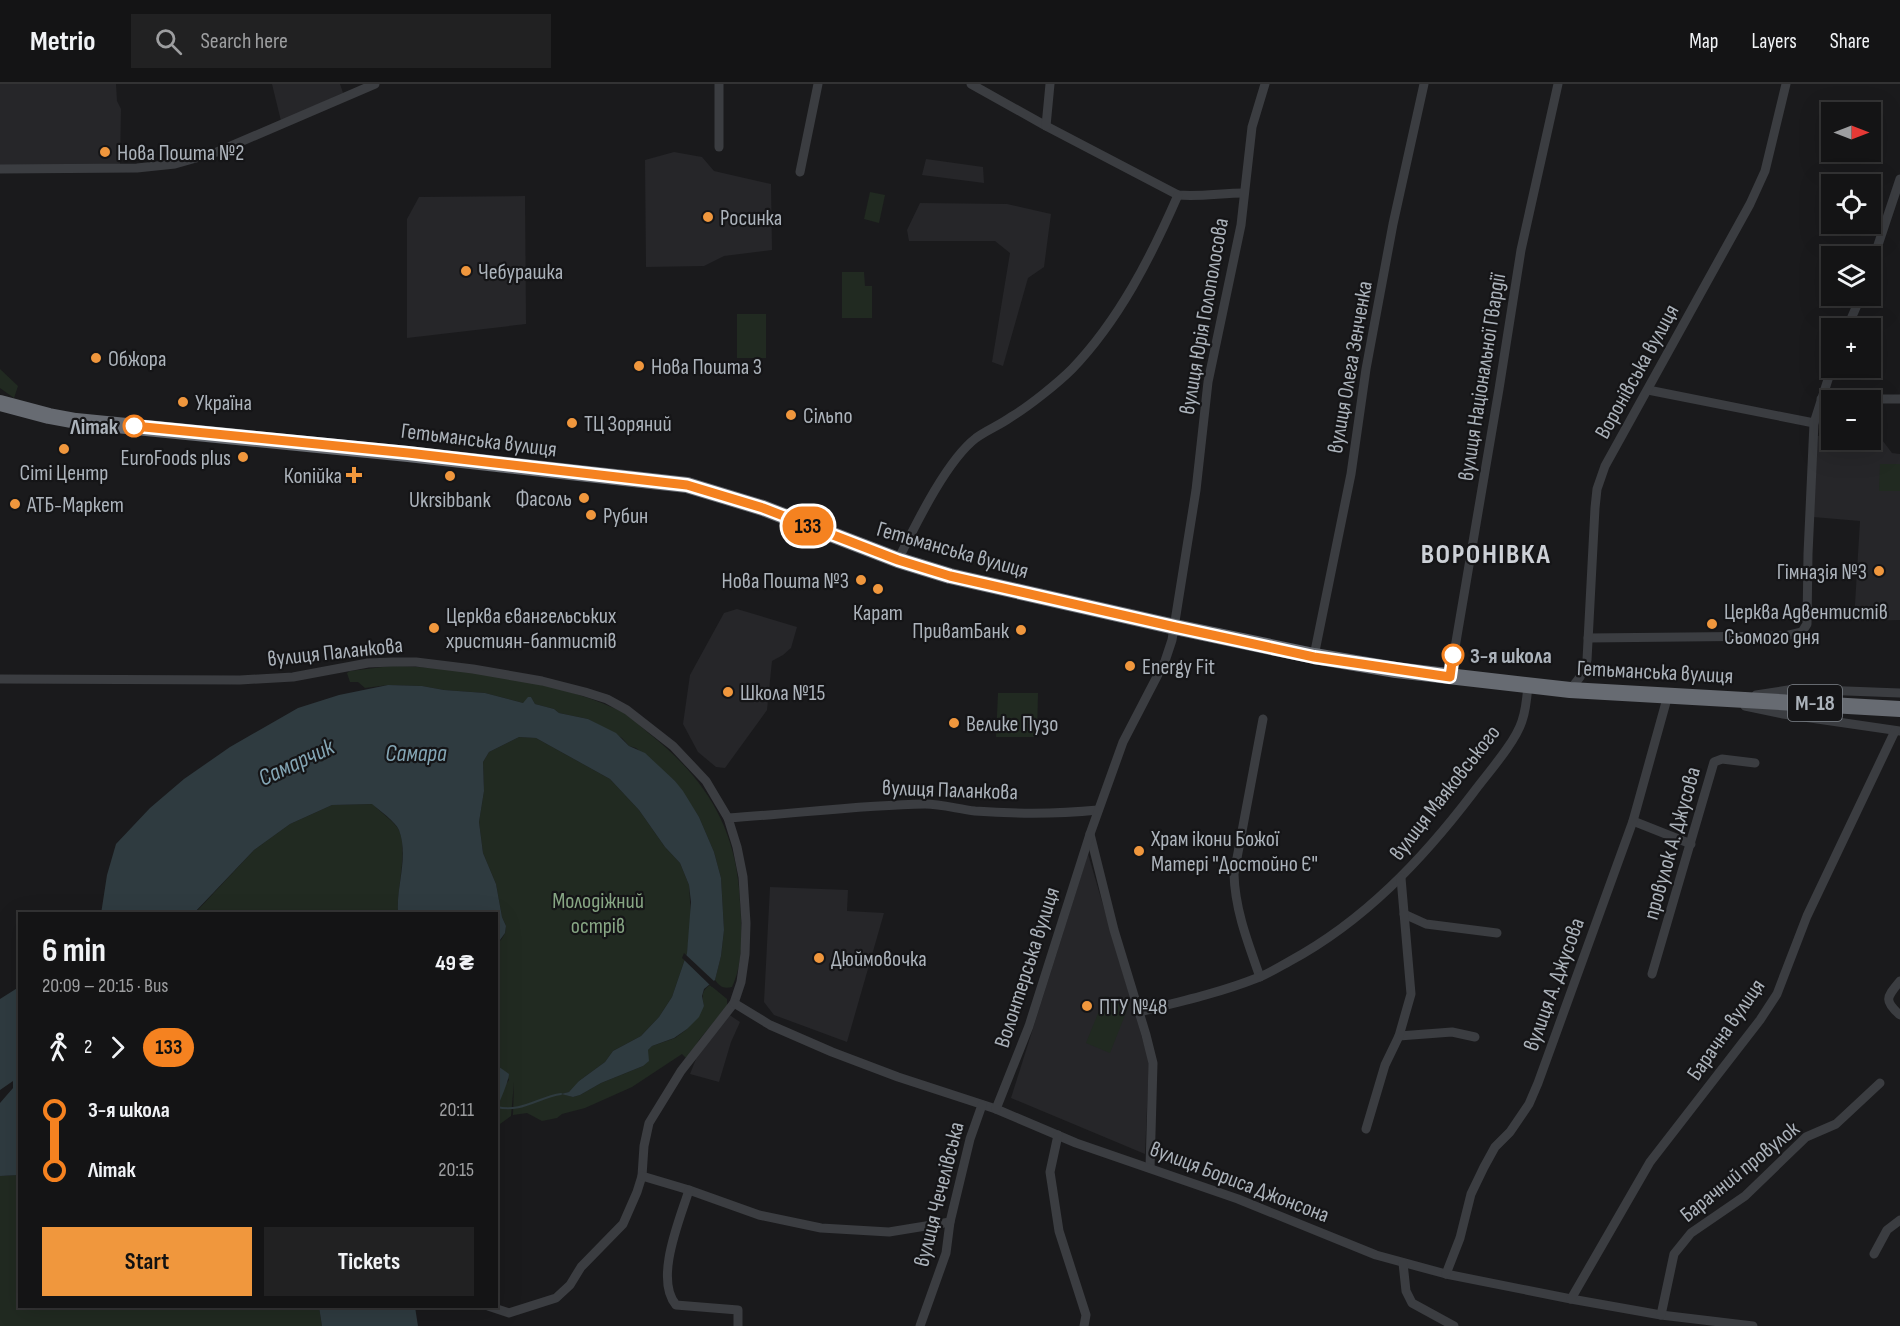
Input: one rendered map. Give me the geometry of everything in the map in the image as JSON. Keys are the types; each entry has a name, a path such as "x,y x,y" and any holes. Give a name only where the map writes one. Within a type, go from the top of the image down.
{"highway":[{"name":"Гетьманська вулиця","path":"0,403 76,421 408,453 687,485 763,508 898,560 950,576 1314,657 1450,677 1570,690 1900,709"}],"street":[{"path":"0,169 137,168 175,164 218,152 375,84"},
{"path":"719,84 719,147"},
{"path":"800,172 818,84"},
{"path":"971,84 1178,195 1198,197 1216,193 1244,193"},
{"path":"1046,126 1050,84"},
{"name":"вулиця Юрія Голополосова","path":"1175,627 1196,490 1208,382 1240,225 1252,127 1265,84"},
{"name":"вулиця Олега Зенченка","path":"1314,657 1351,474 1366,369 1393,224 1424,84"},
{"name":"вулиця Національної Гвардії","path":"1450,677 1496,412 1521,250 1558,84"},
{"name":"Воронівська вулиця","path":"1570,690 1580,677 1587,660 1591,560 1597,489 1605,466 1750,204 1765,171 1784,84"},
{"path":"1878,246 1900,179"},
{"path":"898,560 945,473 975,439 1013,416 1054,384 1071,370 1092,346 1114,316 1153,253 1178,195"},
{"path":"1648,390 1814,423"},
{"path":"1588,638 1785,636 1802,633 1806,624 1814,423 1821,399"},
{"path":"1881,399 1900,399"},
{"name":"Волонтерська вулиця","path":"996,1109 1029,1026 1090,834 1123,742 1165,662 1175,627"},
{"name":"вулиця Паланкова","path":"0,679 240,680 293,677 359,664 416,662 542,681 607,699 627,710 673,746 711,790 728,818 743,877 746,923 743,970 734,1003"},
{"name":"вулиця Маяковського","path":"1139,1012 1222,991 1260,977 1310,950 1354,920 1401,878 1443,833 1512,739 1521,723 1528,685"},
{"path":"1730,698 1794,689 1900,693"},
{"name":"вулиця А. Джусова","path":"1446,1274 1460,1238 1471,1194 1484,1167 1495,1147 1521,1117 1534,1093 1633,821 1668,695"},
{"path":"1730,698 1748,708 1897,731"},
{"path":"1260,977 1238,912 1233,874 1263,719"},
{"name":"Барачна вулиця","path":"1571,1299 1650,1162 1760,1020 1777,994 1806,916 1897,731"},
{"name":"провулок А. Джусова","path":"1652,974 1714,762 1722,759 1755,763"},
{"name":"вулиця Паланкова","path":"728,818 885,805 928,804 975,811 1067,813 1098,810"},
{"path":"1633,821 1691,844"},
{"path":"1090,834 1114,930 1153,1063 1150,1168"},
{"path":"1366,1129 1385,1065 1399,1036 1411,994 1401,878"},
{"path":"1404,914 1426,924 1497,933"},
{"path":"1900,981 1889,995 1888,1000 1890,1006 1900,1015"},
{"path":"494,1308 509,1313 556,1298 570,1285 581,1267 623,1224 635,1199 642,1176 644,1146 649,1123 681,1071 734,1003"},
{"name":"вулиця Бориса Джонсона","path":"734,1003 770,1025 832,1052 996,1109 1058,1135 1238,1200 1376,1255 1446,1274 1571,1299 1661,1315 1753,1326"},
{"path":"1399,1036 1452,1032 1475,1037"},
{"name":"Барачний провулок","path":"1661,1315 1674,1254 1691,1233 1745,1196 1806,1137 1836,1124 1880,1083"},
{"name":"вулиця Чечелівська","path":"920,1326 946,1253 950,1222 970,1139 982,1105"},
{"path":"1058,1135 1050,1172 1059,1231 1086,1316 1084,1326"},
{"path":"642,1176 759,1215 821,1228 889,1232 950,1222"},
{"path":"689,1190 672,1243 668,1280 670,1298 676,1305 738,1310 738,1326"},
{"path":"1874,1254 1887,1230 1900,1220"},
{"path":"1403,1263 1407,1291 1412,1303 1454,1326"}],"shaded area":[{"path":"0,84 116,84 117,101 121,109 120,165 0,165"},
{"path":"272,84 340,84 343,93 281,121"},
{"name":"Росинка","path":"674,152 702,157 714,171 771,184 772,250 724,256 704,266 646,267 645,160"},
{"path":"926,159 983,167 984,183 922,175"},
{"name":"Чебурашка","path":"525,196 526,324 407,338 407,219 419,197"},
{"path":"920,203 1007,204 1051,214 1044,267 1028,278 1003,366 992,362 1010,253 995,241 909,241 907,230"},
{"name":"Гімназія №3","path":"1817,436 1821,436 1821,450 1881,450 1881,439 1892,453 1900,454 1900,620 1854,621 1860,521 1813,517"},
{"name":"Школа №15","path":"737,609 797,627 791,648 772,661 767,710 725,768 716,767 698,752 683,724 690,675 724,613"},
{"name":"ПТУ №48","path":"1088,854 1149,1061 1145,1154 1011,1098"},
{"name":"Дюймовочка","path":"770,887 848,890 847,911 884,913 847,1042 774,1015 764,1002"},
{"path":"728,1014 740,1022 731,1042 719,1082 690,1074 696,1059"}],"green space":[{"path":"870,192 885,195 879,223 864,219"},
{"path":"842,272 864,272 865,286 872,286 872,318 842,318"},
{"path":"737,314 766,314 766,358 737,358"},
{"path":"0,369 18,386 14,398 0,388"},
{"path":"1880,464 1900,464 1900,491 1879,491"},
{"path":"391,666 478,673 570,692 622,712 669,751 700,784 712,802 722,821 736,864 741,951 732,987 722,987 715,980 724,930 721,878 714,852 699,817 675,781 636,748 629,746 622,738 588,719 559,713 554,709 535,704 531,697 523,703 485,693 422,686 388,685 365,688 358,682 350,682 347,673"},
{"path":"998,693 1038,693 1037,737 996,737"},
{"name":"Молодіжний острів","path":"519,737 536,738 610,779 639,810 665,847 680,863 689,885 691,917 687,953 672,997 659,1017 641,1036 613,1051 605,1062 579,1081 575,1088 562,1094 573,1097 580,1095 601,1083 643,1066 648,1050 652,1046 675,1038 687,1029 704,1006 703,994 710,985 727,999 727,1006 699,1040 688,1060 682,1054 632,1087 585,1108 542,1121 527,1113 513,1115 514,1082 511,1116 498,1123 499,1100 509,1080 498,1064 498,942 505,933 506,926 502,917 496,884 483,853 479,822 484,791 483,762 489,752"},
{"path":"373,804 397,827 401,834 403,855 398,912 196,912 254,850 290,824 332,805"},
{"path":"1105,996 1129,1005 1110,1053 1086,1043"},
{"path":"18,1175 18,1308 319,1308 322,1326 0,1326 0,1176"}],"water":[{"name":"Самара","path":"388,685 485,693 523,703 531,697 535,704 554,709 559,713 588,719 616,733 629,746 645,753 675,781 699,817 714,852 721,878 724,930 721,956 715,980 704,989 702,996 704,1006 699,1017 674,1038 652,1046 648,1050 649,1061 643,1066 601,1083 580,1095 573,1097 561,1094 569,1092 579,1081 605,1062 613,1051 641,1036 659,1017 672,997 687,953 691,902 689,885 680,863 665,847 639,810 610,779 536,738 519,737 489,752 483,762 484,791 479,822 483,853 496,884 502,917 506,926 505,933 498,941 498,912 398,912 403,861 402,840 394,823 372,804 332,805 290,824 254,850 195,912 101,912 107,875 116,844 150,808 184,779 230,747 298,708 339,695"},
{"path":"18,988 18,1175 0,1176 0,1103 13,1088 13,1081 0,1090 0,999"},
{"path":"498,1066 509,1074 498,1106"},
{"path":"319,1308 415,1308 418,1326 322,1326"}],"pier":[{"path":"684,953 716,983 712,987 682,958"}],"waterway":[{"path":"498,1107 514,1108 561,1094"}],"bus line":[{"name":"133","path":"134,426 408,453 687,485 763,508 920,568 1110,613 1314,657 1450,677 1453,655"}],"place":[{"name":"Нова Пошта №2","path":"105,152"},
{"name":"Росинка","path":"708,217"},
{"name":"Чебурашка","path":"466,271"},
{"name":"Обжора","path":"96,358"},
{"name":"Нова Пошта 3","path":"639,366"},
{"name":"Україна","path":"183,402"},
{"name":"Сільпо","path":"791,415"},
{"name":"ТЦ Зоряний","path":"572,423"},
{"name":"Літак","path":"134,426"},
{"name":"Сіті Центр","path":"64,449"},
{"name":"EuroFoods plus","path":"243,457"},
{"name":"Копійка","path":"354,475"},
{"name":"Ukrsibbank","path":"450,476"},
{"name":"Фасоль","path":"584,498"},
{"name":"АТБ-Маркет","path":"15,504"},
{"name":"Рубин","path":"591,515"},
{"name":"Гімназія №3","path":"1879,571"},
{"name":"Нова Пошта №3","path":"861,580"},
{"name":"Карат","path":"878,589"},
{"name":"Церква Адвентистів Сьомого дня","path":"1712,624"},
{"name":"Церква євангельських християн-баптистів","path":"434,628"},
{"name":"ПриватБанк","path":"1021,630"},
{"name":"3-я школа","path":"1453,655"},
{"name":"Energy Fit","path":"1130,666"},
{"name":"Школа №15","path":"728,692"},
{"name":"Велике Пузо","path":"954,723"},
{"name":"Храм ікони Божої Матері \"Достойно Є\"","path":"1139,851"},
{"name":"Дюймовочка","path":"819,958"},
{"name":"ПТУ №48","path":"1087,1006"}],"district":[{"name":"ВОРОНІВКА","path":"1486,553"}],"water label":[{"name":"Самарчик","path":"296,762"}]}
